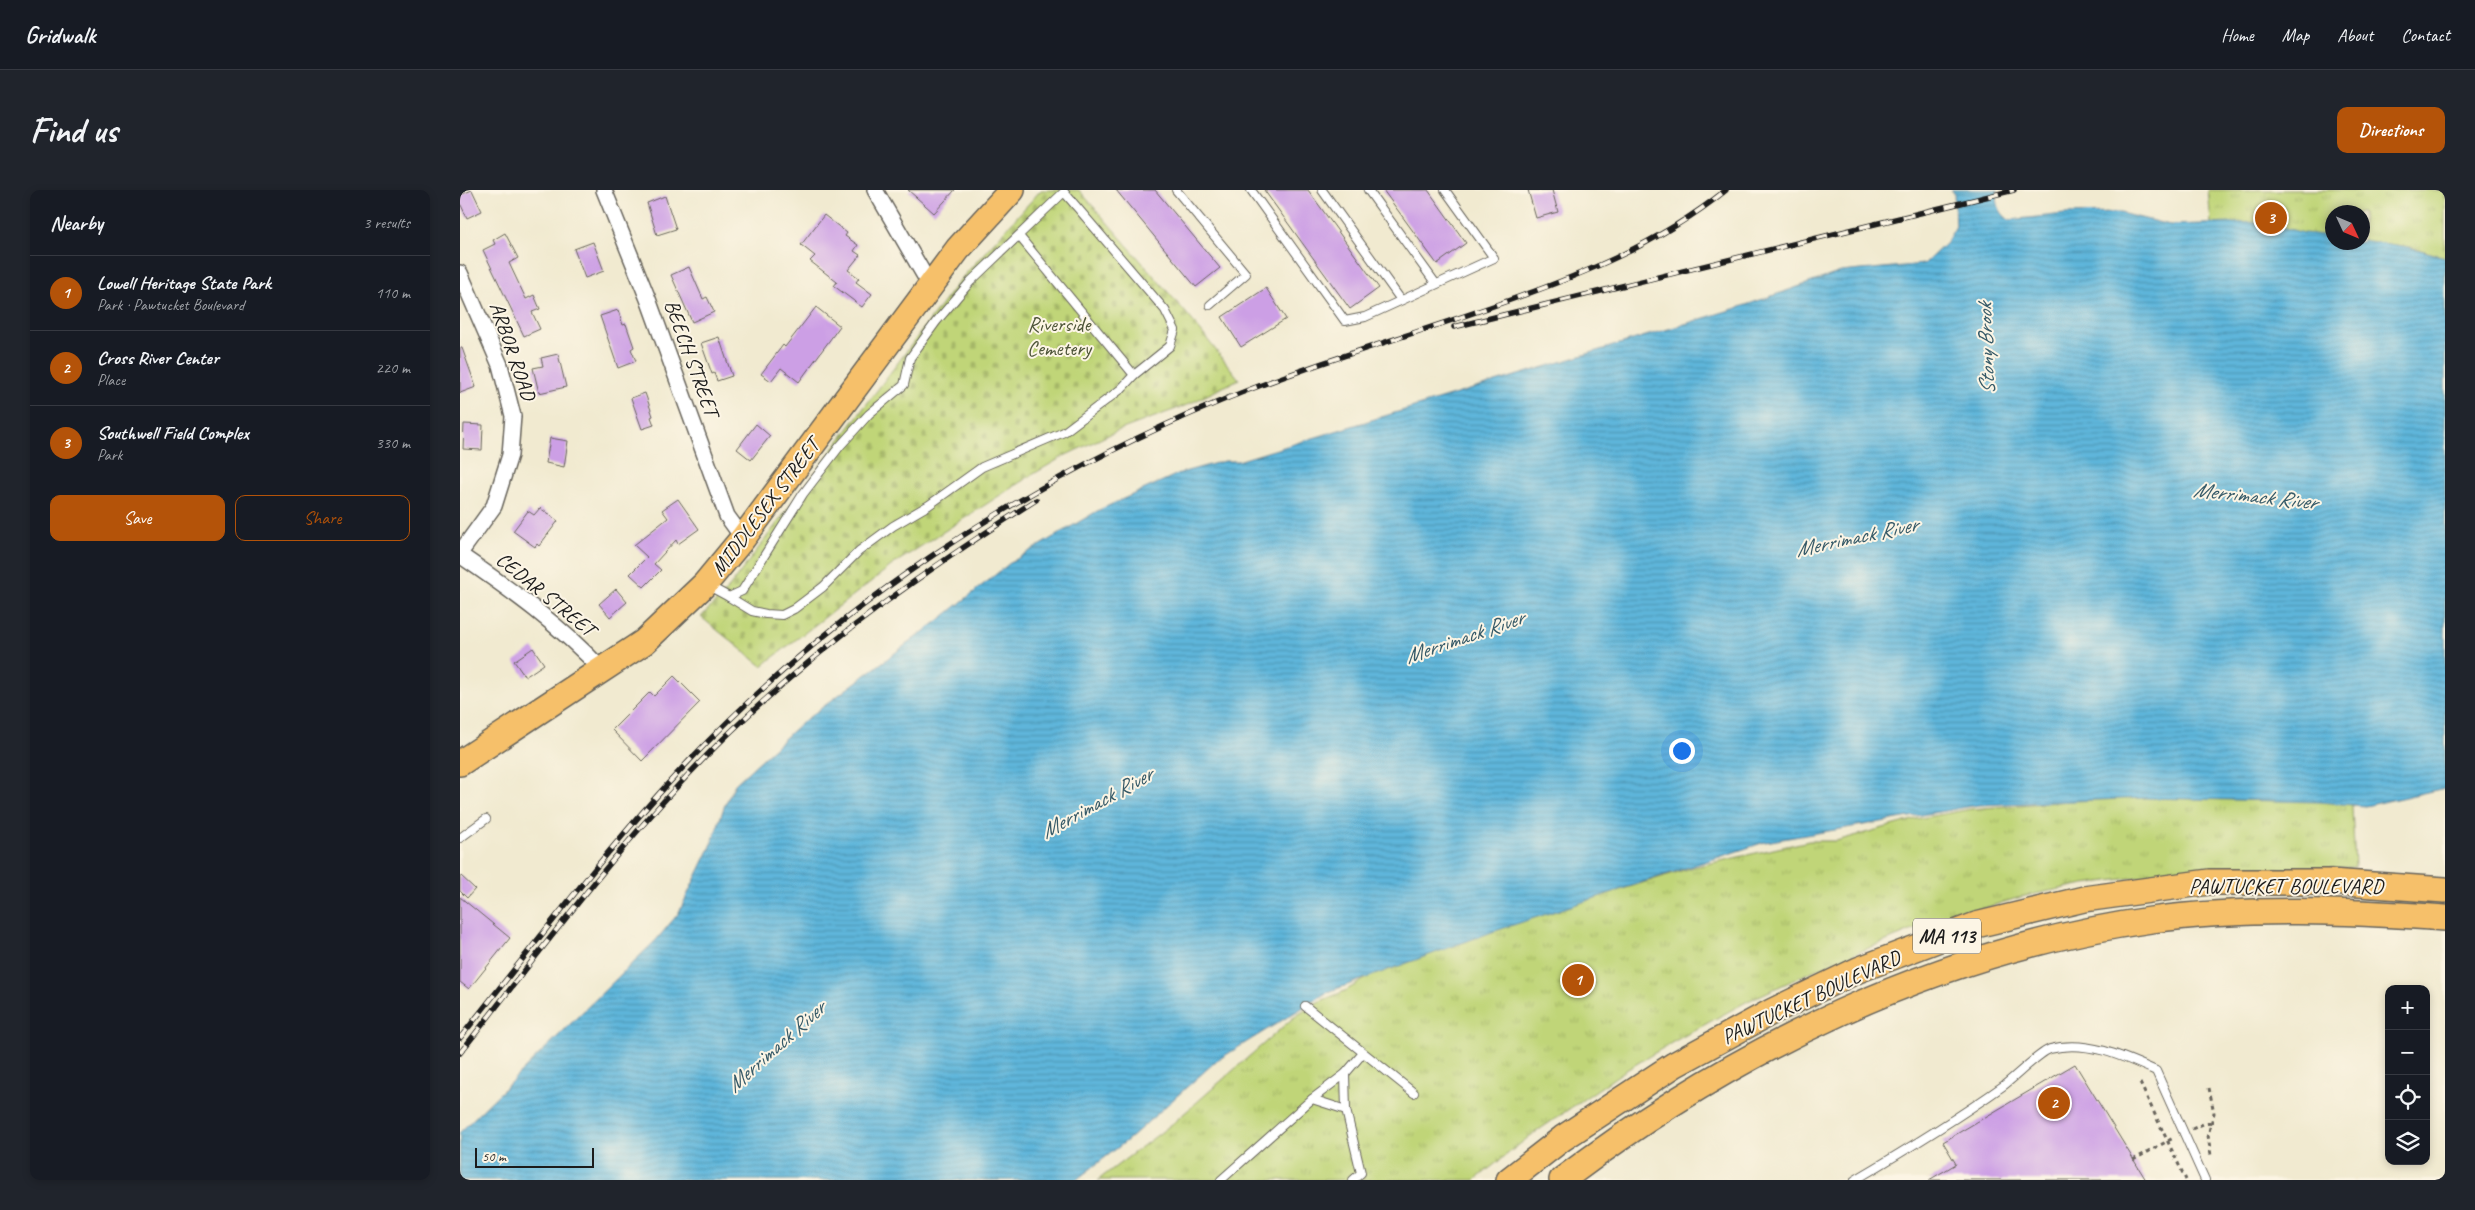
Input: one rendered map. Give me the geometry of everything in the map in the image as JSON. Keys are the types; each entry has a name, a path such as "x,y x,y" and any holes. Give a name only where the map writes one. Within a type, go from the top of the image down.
{"main road":[{"name":"MIDDLESEX STREET","path":"460,763 603,671 651,636 705,584 743,538 958,249 1012,190"},
{"name":"PAWTUCKET BOULEVARD","path":"1509,1180 1563,1138 1674,1065 1773,1011 1858,970 1976,925 2084,899 2209,882 2330,882 2445,890"},
{"name":"PAWTUCKET BOULEVARD","path":"1562,1180 1613,1141 1780,1042 1864,1003 1962,963 2053,938 2152,920 2255,911 2368,913 2445,918"}],"street":[{"name":"BEECH STREET","path":"604,190 648,299 727,516 743,538"},
{"path":"875,190 930,285"},
{"name":"ARBOR ROAD","path":"460,273 500,365 513,416 510,455 494,506 460,554"},
{"name":"CEDAR STREET","path":"460,554 530,604 578,644 603,671"}],"lane":[{"path":"1176,190 1246,274 1210,305"},
{"path":"1251,190 1345,321 1365,317 1494,258 1446,190"},
{"path":"1322,190 1402,300"},
{"path":"1368,190 1436,284"},
{"path":"705,584 752,610 766,614 782,615 794,609 823,587 859,551 893,526 929,506 982,467 1064,432 1121,389 1134,375 1170,346 1175,336 1174,324 1165,310 1063,191 1020,236 971,281 936,322 910,358 906,367 904,385 869,414 840,446 803,494 742,591 729,597"},
{"path":"1020,236 1134,375"},
{"path":"460,838 486,819"},
{"path":"1305,1006 1414,1093"},
{"path":"1856,1180 1918,1143 2004,1085 2049,1049 2084,1047 2129,1059 2156,1071 2206,1180"},
{"path":"1221,1180 1312,1099 1345,1074 1363,1053"},
{"path":"1345,1074 1346,1110 1360,1173 1353,1180"},
{"path":"1312,1099 1346,1110"}],"path":[{"path":"2140,1083 2186,1180"},
{"path":"2209,1088 2214,1114 2208,1135 2211,1156"}],"green space":[{"name":"Riverside Cemetery","path":"1041,190 1079,190 1187,314 1239,379 1187,405 1117,431 1066,455 1030,476 895,563 762,666 701,617 727,590 960,280"},
{"path":"2208,190 2445,190 2445,257 2410,247 2370,242 2370,205 2325,205 2325,237 2211,223"},
{"path":"2350,767 2355,867 2180,872 2084,884 2021,897 1918,928 1815,970 1748,1001 1673,1042 1623,1072 1530,1136 1475,1180 1098,1180 1172,1124 1293,1018 1318,1002 1345,991 1402,957 1694,867 1809,841 1836,841 1916,819 1971,809 2081,800"}],"water":[{"path":"1951,190 1998,190 1997,199 1999,206 2002,214 2009,220 2065,214 2120,213 2170,225 2263,222 2304,233 2325,235 2325,250 2370,250 2370,241 2409,247 2445,257 2445,788 2365,806 2319,802 2146,798 1979,805 1765,842 1492,932 1328,992 1216,1061 1129,1139 1076,1180 460,1180 460,1132 657,939 678,914 711,846 724,807 735,784 800,724 939,620 1010,563 1099,510 1180,473 1224,461 1238,461 1740,307 1841,272 1924,264 1946,243 1956,226 1954,193"}],"building":[{"path":"472,190 482,211 467,218 460,203 460,195"},
{"path":"908,190 955,190 934,213"},
{"path":"1116,190 1155,190 1220,268 1196,287"},
{"path":"1264,190 1308,190 1379,288 1350,309"},
{"path":"1383,190 1428,190 1466,243 1437,264"},
{"path":"1528,190 1552,190 1558,212 1536,218"},
{"path":"665,196 676,229 657,235 647,203"},
{"path":"824,215 847,233 845,236 858,245 854,251 860,255 848,270 859,278 856,282 872,294 862,307 834,286 837,282 810,261 815,256 801,245"},
{"path":"505,233 518,258 509,263 526,299 534,295 540,309 532,312 540,329 524,336 483,250 495,244 493,240"},
{"path":"593,242 604,271 585,278 574,249"},
{"path":"689,267 703,299 707,297 714,312 692,322 671,275"},
{"path":"1266,288 1286,319 1241,347 1222,317"},
{"path":"816,307 840,326 799,382 781,368 771,381 761,374 783,345 785,347"},
{"path":"618,310 623,325 626,324 634,347 631,349 636,361 618,368 600,316"},
{"path":"719,337 732,376 717,381 714,373 712,374 701,343"},
{"path":"460,348 462,348 476,387 460,393"},
{"path":"558,354 566,387 539,393 533,368 543,366 541,358"},
{"path":"645,393 654,425 642,429 631,398"},
{"path":"464,424 483,425 482,450 463,449"},
{"path":"756,424 770,436 751,460 737,449"},
{"path":"550,438 568,441 564,467 546,463"},
{"path":"678,499 699,529 678,544 676,540 654,564 661,570 644,587 630,574 647,557 634,545 668,518 662,510"},
{"path":"540,508 558,521 539,546 537,544 535,547 513,531 528,511 534,515"},
{"path":"616,589 627,602 610,617 599,604"},
{"path":"533,648 544,664 525,677 514,661"},
{"path":"674,676 700,702 642,761 612,730 650,692 654,696"},
{"path":"460,875 475,889 467,898 460,891"},
{"path":"460,897 510,938 469,989 460,982"},
{"path":"2075,1064 2146,1180 1929,1180 1956,1164 1943,1142"}],"railway":[{"path":"460,1038 600,862 689,761 746,704 806,651 868,601 934,555 1001,511 1071,472 1143,436 1250,389 1496,305 1586,271 1616,258 1673,227 1700,210 1726,190"},
{"path":"1454,327 2014,190"},
{"path":"460,1053 561,924 630,840 703,759 742,721 811,660 884,603 959,550 1036,500"}],"place":[{"name":"Southwell Field Complex","path":"2271,218"},
{"name":"Lowell Heritage State Park","path":"1578,980"},
{"name":"Cross River Center","path":"2054,1103"}],"water label":[{"name":"Stony Brook","path":"1985,349"},
{"name":"Merrimack River","path":"2255,495"},
{"name":"Merrimack River","path":"1856,536"},
{"name":"Merrimack River","path":"1464,636"},
{"name":"Merrimack River","path":"1096,802"},
{"name":"Merrimack River","path":"775,1046"}]}
